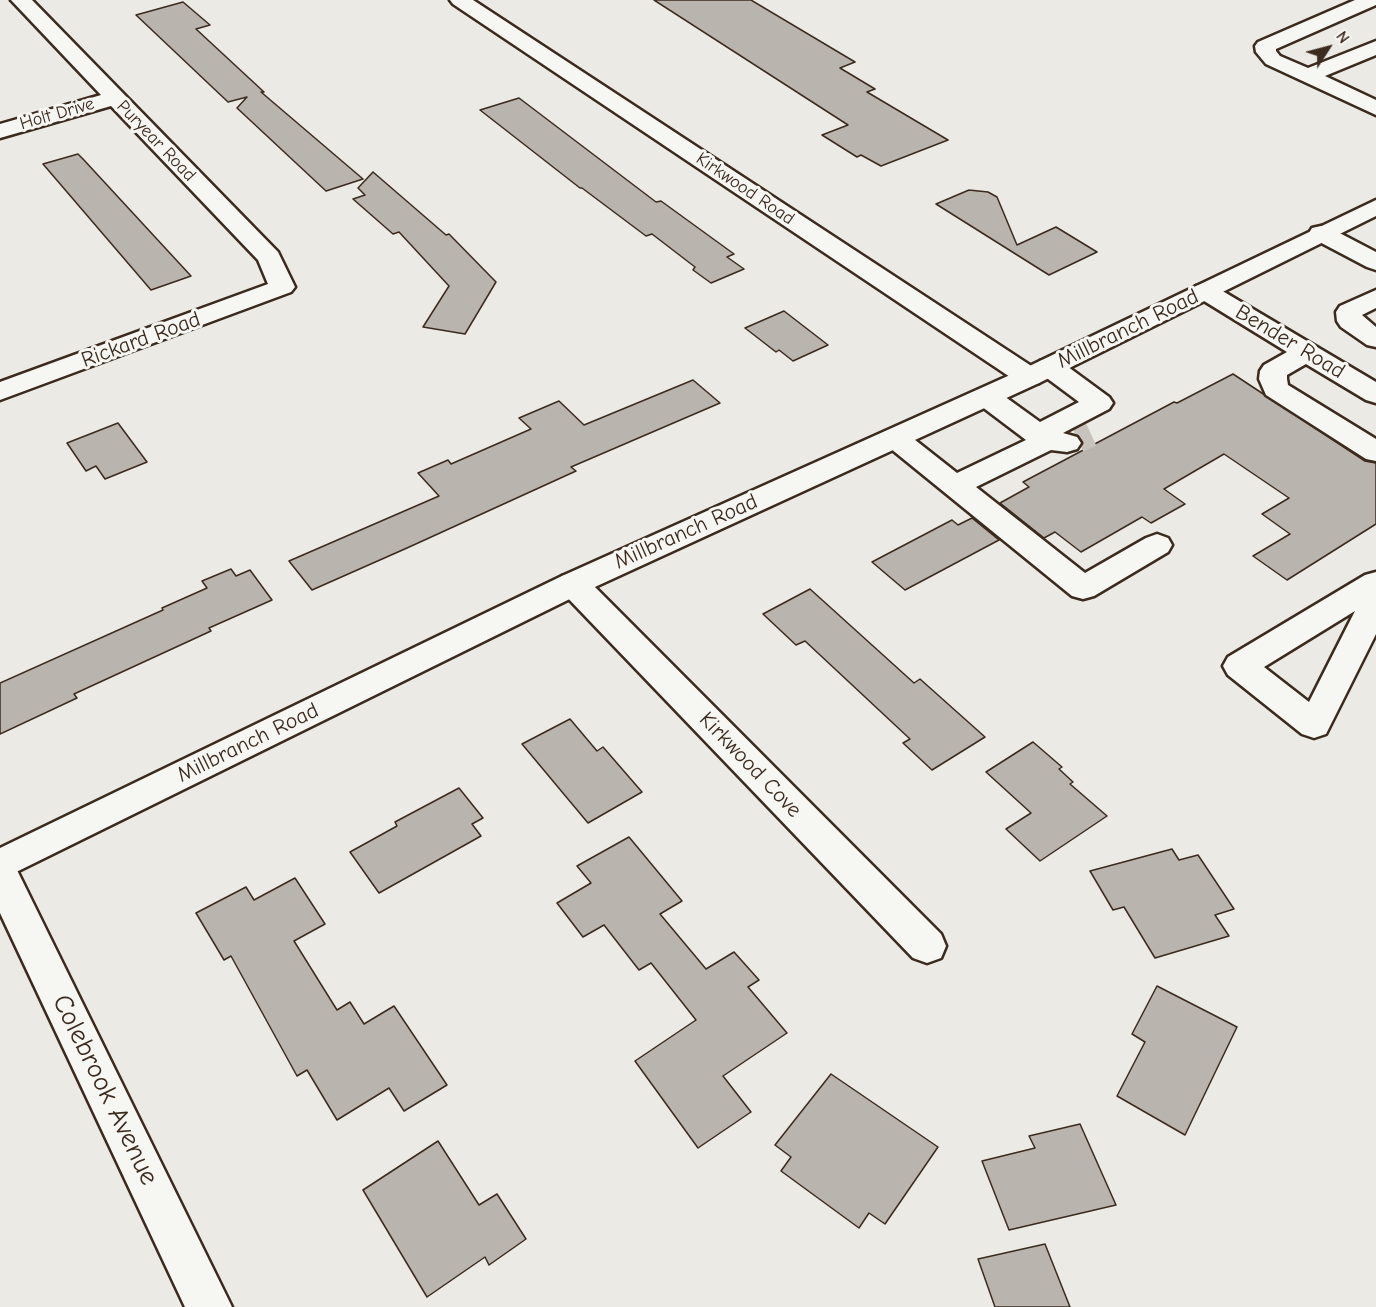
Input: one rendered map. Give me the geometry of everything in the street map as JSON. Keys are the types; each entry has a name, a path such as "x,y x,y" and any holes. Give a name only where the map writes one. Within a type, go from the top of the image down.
{"street":[{"name":"Puryear Road","path":"21,0 269,257 282,287"},
{"name":"Kirkwood Road","path":"460,0 1039,372 1099,403 1087,425 1069,443 1047,441"},
{"path":"1372,0 1265,46 1266,52 1273,60 1376,108"},
{"path":"1308,76 1376,47"},
{"name":"Holt Drive","path":"0,130 115,98"},
{"name":"Millbranch Road","path":"0,865 573,584 987,397 1376,207"},
{"path":"1321,233 1376,262"},
{"name":"Rickard Road","path":"0,392 282,287"},
{"name":"Bender Road","path":"1205,291 1376,394"},
{"path":"1376,298 1349,312 1350,321 1376,339"},
{"path":"1307,352 1275,371 1273,380 1276,389 1376,452"},
{"path":"956,485 1047,441 987,397"},
{"path":"895,438 1083,588 1157,545"},
{"name":"Kirkwood Cove","path":"573,584 927,946"},
{"path":"1376,584 1240,666 1314,725 1376,601"},
{"name":"Colebrook Avenue","path":"0,873 209,1307"}],"building":[{"path":"654,0 751,0 855,62 840,68 875,89 867,92 948,140 881,166 861,155 857,157 822,135 848,125"},
{"path":"183,2 210,25 196,29 264,92 261,92 363,179 326,191 237,108 247,97 228,102 136,15"},
{"path":"519,98 656,202 661,201 734,254 727,257 744,269 711,283 693,270 695,267 652,234 646,236 480,110"},
{"path":"78,154 191,276 151,290 43,164"},
{"path":"373,172 446,235 449,234 496,282 465,334 423,327 449,286 399,232 393,234 353,199 365,195 358,188"},
{"path":"969,190 988,192 997,197 1017,245 1056,227 1097,252 1049,275 936,204"},
{"path":"784,311 828,345 793,361 779,350 776,352 745,328"},
{"path":"1233,374 1365,461 1376,463 1376,524 1287,580 1253,556 1290,534 1262,514 1289,498 1224,454 1164,489 1185,504 1151,523 1142,517 1081,552 1055,532 1044,538 1000,503 1029,487 1023,482 1174,402 1177,403"},
{"path":"693,380 720,403 571,467 576,471 407,548 312,590 289,561 439,496 418,473 448,460 451,464 531,429 519,418 559,401 584,425"},
{"path":"118,423 147,462 105,479 96,466 86,471 67,443"},
{"path":"972,518 999,540 905,590 872,562 952,520 958,525"},
{"path":"231,569 236,576 250,570 272,600 209,628 211,631 74,694 77,698 0,734 0,683 163,610 162,608 207,588 202,581"},
{"path":"810,589 914,683 920,679 985,737 932,770 903,743 910,739 805,641 796,645 763,614"},
{"path":"570,719 597,751 603,747 642,792 588,823 522,744"},
{"path":"1033,742 1062,767 1059,769 1073,782 1070,784 1107,816 1040,861 1006,829 1031,813 986,772"},
{"path":"459,788 483,818 472,824 481,836 379,893 350,852 397,826 395,822"},
{"path":"629,837 682,901 660,914 706,969 734,952 759,980 748,987 787,1033 723,1076 751,1112 698,1148 635,1061 696,1020 651,963 639,970 604,925 583,937 557,903 591,883 577,866"},
{"path":"1172,849 1179,860 1198,855 1234,909 1215,915 1229,936 1155,958 1124,907 1113,910 1090,871"},
{"path":"295,878 325,924 294,941 337,1010 350,1002 364,1024 394,1006 447,1085 404,1111 389,1088 337,1120 307,1070 297,1076 231,956 224,960 196,913 246,887 254,900"},
{"path":"1157,986 1237,1027 1185,1135 1117,1096 1145,1042 1132,1034"},
{"path":"831,1074 938,1147 885,1224 869,1213 859,1228 781,1171 791,1157 775,1145"},
{"path":"1080,1124 1116,1205 1009,1230 982,1161 1035,1148 1029,1136"},
{"path":"438,1141 479,1205 497,1194 526,1239 489,1265 485,1257 427,1297 363,1190"},
{"path":"1045,1244 1070,1307 995,1307 978,1259"}],"tunnel":[{"path":"1077,438 1090,432"}]}
